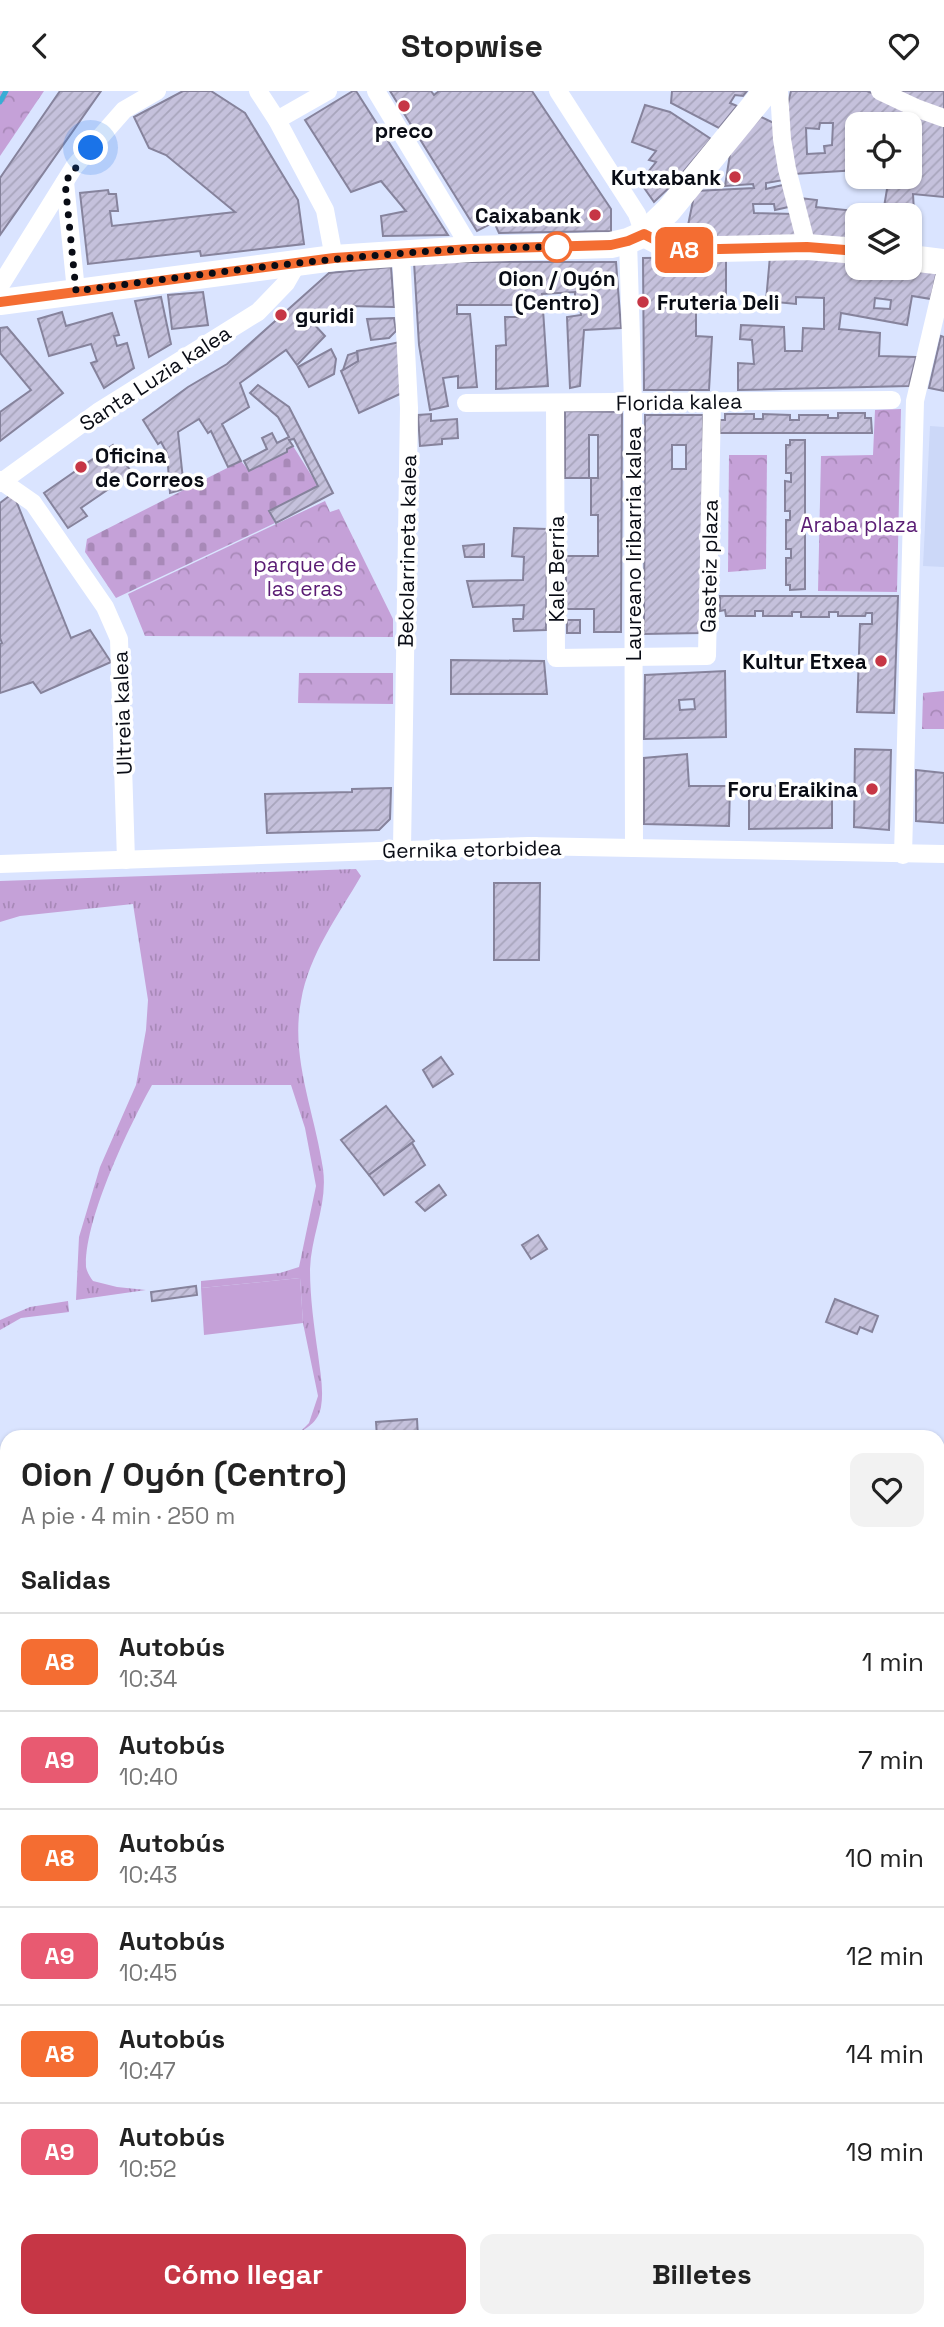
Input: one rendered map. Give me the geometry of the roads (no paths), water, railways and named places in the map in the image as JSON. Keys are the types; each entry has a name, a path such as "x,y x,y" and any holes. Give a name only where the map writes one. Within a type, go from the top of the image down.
{"main road":[{"path":"0,302 334,258 471,249 597,245 636,237 669,210 766,91"},
{"path":"636,237 675,250 807,247 845,250"},
{"path":"922,259 944,262"}],"street":[{"path":"0,286 74,167 124,110 157,91"},
{"path":"258,91 277,120 325,209 334,258"},
{"path":"277,120 328,91"},
{"path":"376,91 471,249"},
{"path":"558,91 637,215 636,237"},
{"path":"779,91 787,169 807,247"},
{"path":"880,91 944,118"},
{"path":"65,182 76,291"},
{"name":"Laureano Iribarria kalea","path":"634,848 633,403 636,237"},
{"name":"Bekolarrineta kalea","path":"401,253 410,408 402,849"},
{"name":"Santa Luzia kalea","path":"1,482 98,412 258,312 286,283 298,262"},
{"path":"903,855 915,401 944,278"},
{"name":"Florida kalea","path":"466,403 892,401"},
{"name":"Gasteiz plaza","path":"634,656 707,656 712,402"},
{"name":"Kale Berria","path":"555,403 556,658 634,656"},
{"name":"Ultreia kalea","path":"1,482 33,503 105,607 119,639 126,860"},
{"name":"Gernika etorbidea","path":"0,864 528,846 944,854"}],"waterway":[{"path":"0,102 6,91"}],"place":[{"name":"preco","path":"404,106"},
{"name":"Kutxabank","path":"735,177"},
{"name":"Caixabank","path":"595,215"},
{"name":"Oion / Oyón (Centro)","path":"557,247"},
{"name":"Fruteria Deli","path":"643,302"},
{"name":"guridi","path":"281,315"},
{"name":"Oficina de Correos","path":"81,467"},
{"name":"Kultur Etxea","path":"881,661"},
{"name":"Foru Eraikina","path":"872,789"}],"park label":[{"name":"Araba plaza","path":"859,524"},
{"name":"parque de las eras","path":"305,576"}]}
